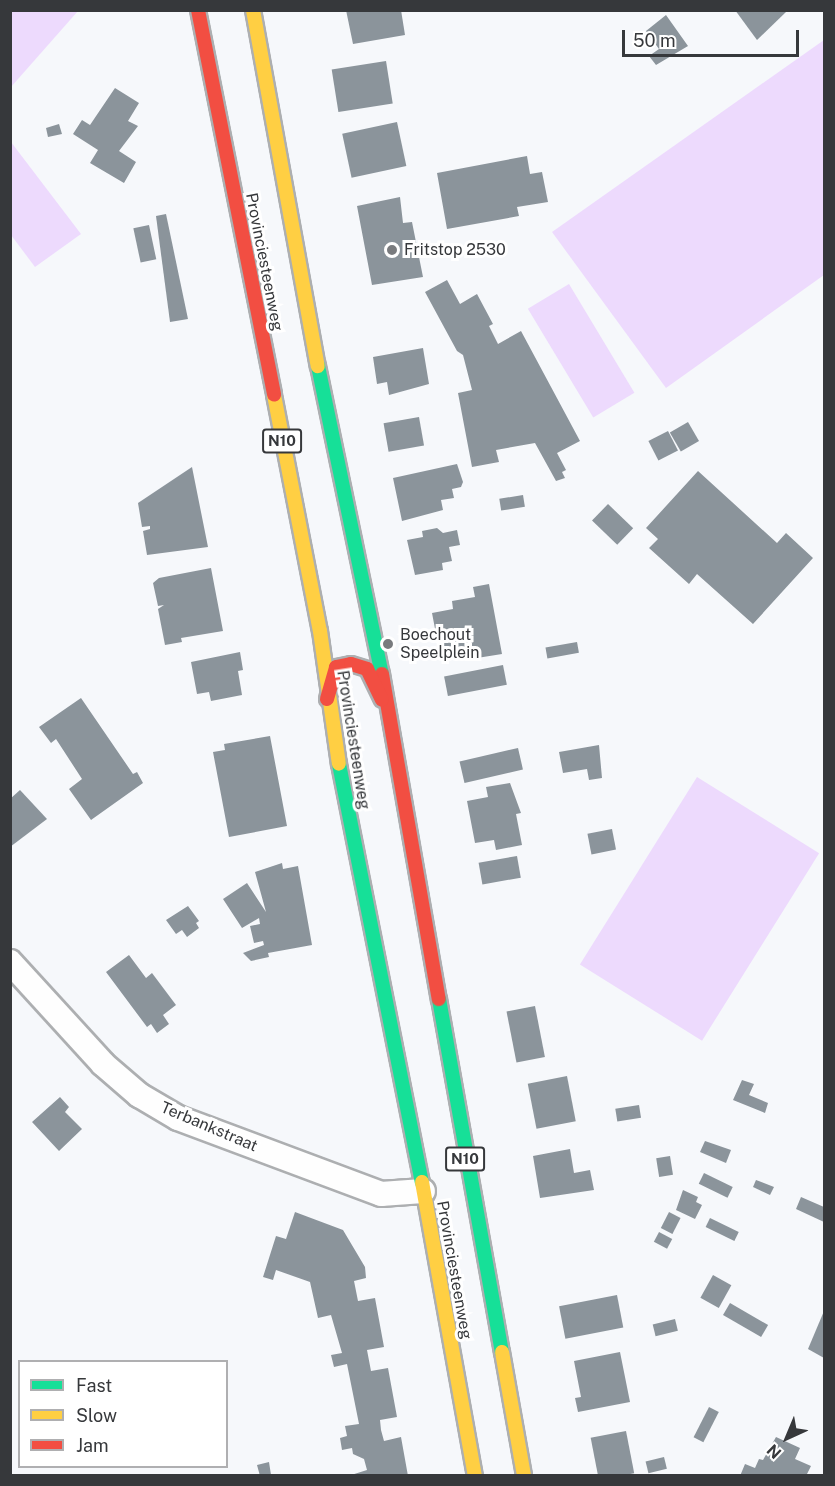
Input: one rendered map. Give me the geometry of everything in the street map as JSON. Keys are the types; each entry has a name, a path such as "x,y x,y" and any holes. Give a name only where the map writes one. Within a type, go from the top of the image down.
{"main road":[{"name":"Provinciesteenweg","path":"198,10 320,631 327,699 423,1191 475,1476"},
{"name":"Provinciesteenweg","path":"253,10 340,486 372,620 524,1476"},
{"path":"327,699 336,667 351,664 367,669 388,713"}],"street":[{"name":"Terbankstraat","path":"10,962 103,1064 139,1095 178,1118 381,1194 423,1191"}],"shaded area":[{"path":"10,11 78,11 11,87"},
{"path":"824,40 824,275 666,388 552,232"},
{"path":"11,142 81,234 35,267 11,235"},
{"path":"569,284 634,393 593,418 528,309"},
{"path":"697,777 819,853 702,1041 580,964"}],"building":[{"path":"346,10 401,10 405,35 353,44"},
{"path":"735,10 784,10 786,12 757,40"},
{"path":"666,15 688,46 656,65 649,56 659,49 646,31"},
{"path":"386,61 393,103 338,112 332,70"},
{"path":"115,88 139,103 128,121 138,126 119,151 136,162 124,183 90,163 98,150 73,134 82,120 90,125"},
{"path":"397,122 406,166 352,178 342,134"},
{"path":"59,124 62,134 48,137 46,128"},
{"path":"527,156 530,174 542,172 548,202 517,207 519,216 447,229 437,173"},
{"name":"Fritstop 2530","path":"400,197 403,223 412,222 423,277 372,285 357,206"},
{"path":"166,214 188,319 170,322 156,216"},
{"path":"149,225 156,259 141,263 133,228"},
{"path":"447,280 460,304 477,294 493,324 489,326 498,344 521,331 580,441 557,453 566,470 562,472 565,478 556,481 535,443 496,450 499,462 472,467 458,393 472,390 463,355 457,351 425,292"},
{"path":"423,348 429,384 389,395 387,382 377,384 373,357"},
{"path":"419,417 424,446 389,452 384,423"},
{"path":"688,422 699,441 681,452 670,432"},
{"path":"668,431 678,451 658,461 648,441"},
{"path":"457,464 463,482 461,487 452,489 454,498 441,500 443,510 402,521 393,478"},
{"path":"192,467 208,547 147,555 143,531 150,529 150,526 142,527 138,503"},
{"path":"698,471 777,543 786,533 813,558 753,624 697,574 689,584 649,548 658,539 646,528"},
{"path":"523,495 525,507 501,511 499,499"},
{"path":"608,504 633,528 617,545 592,521"},
{"path":"437,528 443,533 457,530 460,545 449,547 452,561 442,563 443,570 415,575 407,540 423,537 422,531"},
{"path":"211,568 223,631 181,638 182,642 165,645 158,609 164,605 158,606 153,583 159,578"},
{"path":"489,584 502,654 477,658 475,649 440,655 432,613 453,609 452,601 475,597 473,587"},
{"path":"577,642 579,653 547,658 545,648"},
{"path":"240,652 243,670 238,671 242,695 211,701 209,692 197,694 191,662"},
{"path":"503,665 507,685 448,696 444,676"},
{"path":"81,698 133,774 137,772 143,783 91,820 69,789 82,779 56,739 51,743 39,727"},
{"path":"270,736 287,826 229,837 213,752 225,750 224,744"},
{"path":"599,745 602,778 589,780 587,769 563,773 559,752"},
{"path":"518,748 523,769 464,783 460,761"},
{"path":"510,783 521,813 516,814 522,845 496,850 494,840 475,843 467,801 488,797 486,787"},
{"path":"20,790 47,819 10,847 10,799"},
{"path":"612,829 616,850 591,854 587,834"},
{"path":"517,856 521,878 482,884 479,863"},
{"path":"282,863 283,869 298,866 312,945 268,953 269,957 251,961 243,953 264,945 263,941 254,943 250,926 260,924 259,918 242,928 223,899 247,883 266,912 255,872"},
{"path":"188,906 199,921 196,923 199,928 187,937 182,930 176,934 166,920"},
{"path":"129,955 146,978 152,973 176,1005 163,1015 169,1024 157,1033 151,1024 147,1027 106,972"},
{"path":"535,1006 545,1057 516,1063 507,1012"},
{"path":"567,1076 576,1121 537,1129 528,1084"},
{"path":"742,1080 754,1084 749,1095 768,1103 765,1113 733,1100"},
{"path":"60,1097 69,1107 65,1112 82,1129 59,1151 32,1122"},
{"path":"639,1105 641,1118 617,1122 615,1109"},
{"path":"705,1141 731,1150 726,1163 700,1152"},
{"path":"570,1149 574,1173 590,1170 594,1190 540,1198 533,1156"},
{"path":"670,1156 673,1175 659,1177 656,1158"},
{"path":"704,1173 733,1187 728,1198 699,1184"},
{"path":"756,1180 774,1187 770,1195 753,1187"},
{"path":"683,1190 698,1197 696,1202 702,1205 695,1219 676,1210"},
{"path":"801,1197 824,1207 824,1222 796,1209"},
{"path":"295,1212 343,1230 365,1267 366,1278 354,1281 358,1301 375,1298 384,1347 367,1350 371,1371 388,1368 397,1417 380,1420 381,1430 384,1441 401,1437 408,1476 348,1476 367,1470 364,1459 353,1454 352,1448 342,1450 340,1438 347,1436 345,1426 359,1424 347,1364 334,1367 331,1355 342,1353 331,1315 318,1318 310,1282 276,1270 273,1280 263,1277 276,1236 286,1239"},
{"path":"669,1212 681,1218 672,1234 661,1228"},
{"path":"710,1218 739,1232 734,1241 706,1227"},
{"path":"659,1232 672,1239 667,1249 654,1242"},
{"path":"713,1275 731,1285 719,1308 700,1298"},
{"path":"617,1295 623,1327 565,1339 559,1306"},
{"path":"730,1303 768,1325 761,1337 723,1315"},
{"path":"824,1311 824,1358 808,1349"},
{"path":"675,1319 678,1331 656,1336 653,1325"},
{"path":"620,1352 630,1402 578,1412 575,1398 581,1397 574,1361"},
{"path":"709,1407 719,1412 703,1442 694,1437"},
{"path":"626,1431 634,1473 598,1476 591,1438"},
{"path":"776,1437 800,1448 795,1459 811,1466 806,1476 740,1476 745,1464 755,1468 759,1459 763,1460"},
{"path":"664,1457 667,1469 648,1473 646,1462"},
{"path":"269,1462 271,1475 260,1476 257,1465"}],"traffic: fast":[{"path":"318,366 382,674"},
{"path":"339,764 422,1182"},
{"path":"439,999 502,1352"}],"traffic: slow":[{"path":"253,10 318,366"},
{"path":"274,395 320,631 339,764"},
{"path":"422,1182 475,1476"},
{"path":"502,1352 524,1476"}],"traffic: jam":[{"path":"198,10 274,395"},
{"path":"327,699 336,667 351,664 367,669 382,700"},
{"path":"382,674 439,999"}],"place":[{"name":"Fritstop 2530","path":"392,250"},
{"name":"Boechout Speelplein","path":"388,644"}]}
